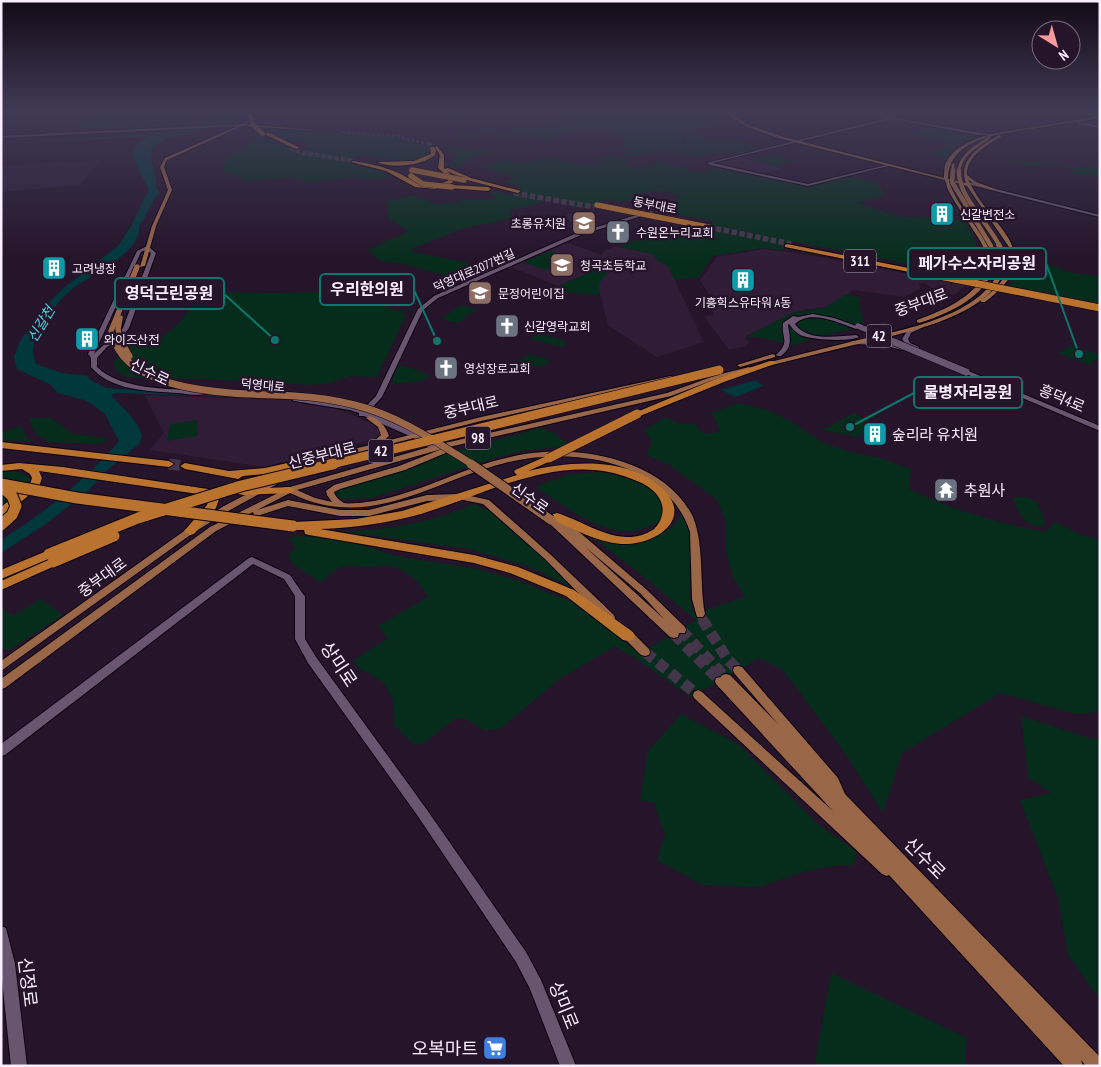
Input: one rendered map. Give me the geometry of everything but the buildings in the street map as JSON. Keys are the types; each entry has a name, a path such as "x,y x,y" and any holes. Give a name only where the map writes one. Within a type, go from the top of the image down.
{"highway":[{"path":"356,161 385,163 416,161"},
{"path":"356,161 388,170 410,184 430,187 452,184"},
{"path":"356,161 412,170 465,180 515,192 452,184 434,186 416,181 410,176 412,170 429,161"},
{"path":"441,161 440,165 452,177 452,184"},
{"path":"444,169 465,180"},
{"name":"동부대로","path":"596,206 707,228"},
{"name":"311","path":"789,245 1100,307"},
{"path":"482,491 638,414 776,359"},
{"name":"신중부대로","path":"1,575 138,518 241,486 719,373"},
{"name":"신중부대로","path":"1,586 143,524 248,490 719,373"},
{"path":"1,445 169,464"},
{"path":"1,449 75,453"},
{"path":"231,474 273,470 358,449"},
{"path":"1,468 19,466 63,470 208,492 214,498 212,506 190,531"},
{"path":"1,512 37,482 37,475 33,470 19,466"},
{"path":"185,466 231,474 272,485"},
{"path":"1,485 77,498 293,526 348,524 416,512 526,475 568,467 593,466 635,475 657,489 668,504 664,526 649,536 634,540 601,536 554,518"},
{"path":"157,484 244,492 290,490"},
{"path":"1,485 12,495 16,503 14,513 1,525"},
{"path":"293,526 309,531 474,559 514,570 570,593 628,636"}],"main road":[{"path":"148,248 154,226 170,190 162,168 163,164 168,161"},
{"path":"873,161 931,173 944,178"},
{"path":"881,161 968,184"},
{"path":"948,161 942,171 944,178 987,251 987,276"},
{"name":"중부대로","path":"1,685 202,537 222,524 290,490 436,448 669,395 719,373 911,324 943,312 964,300 976,290 987,276 994,256 991,246 952,182 953,164 956,161"},
{"name":"42","path":"961,161 956,172 961,186 998,241 1002,252"},
{"path":"969,161 965,174 975,183 991,189"},
{"path":"904,168 940,180 949,189"},
{"path":"915,170 942,171"},
{"name":"중부대로","path":"776,359 920,327 980,303 995,293 1011,270 1013,261 1011,248 968,184 965,174"},
{"path":"973,191 976,189 991,189"},
{"name":"신수로","path":"148,248 111,331 112,340 117,349 124,359 137,369 171,383 196,388 318,398 347,403 393,418 418,430 554,518 678,632"},
{"name":"중부대로","path":"960,311 987,292 997,278 1002,270 1004,260 1002,252"},
{"name":"중부대로","path":"1,667 190,531 227,508 318,462 358,449 414,435 687,374 719,373"},
{"path":"358,449 385,436 379,423 370,418"},
{"path":"335,476 396,450 414,435"},
{"path":"342,504 332,498 330,493 337,486 402,468 465,441"},
{"path":"272,485 290,490 314,501 359,506 391,500 502,461 519,457 564,454 610,460 637,470 660,483 677,498 688,515 692,523 696,547 697,600 700,614"},
{"path":"202,537 265,509 288,503 340,513 369,513 427,498 456,497"},
{"path":"466,498 486,502 548,557 645,652"},
{"path":"738,670 834,782 842,800"},
{"name":"신수로","path":"1075,1066 904,881 723,680 942,902 1097,1066"},
{"path":"698,695 842,826 879,863 904,881"}],"street":[{"path":"723,161 710,164 808,185 890,165"},
{"path":"968,184 1100,217"},
{"name":"덕영대로2077번길","path":"362,414 379,397 420,309 436,297 579,234 652,212"},
{"path":"148,248 154,253 126,328 118,338 105,346 94,358 91,354 132,263 139,251 148,248"},
{"path":"776,359 786,350 788,344 785,324 793,317 806,314 821,315 837,318 987,381"},
{"path":"856,337 812,337 797,331 792,324 800,318 818,316 857,326"},
{"path":"920,327 907,334 905,340 908,344 987,381"},
{"path":"850,343 873,342 895,346 965,375 987,381"},
{"name":"덕영대로","path":"94,358 94,367 101,375 124,385 206,393 254,394 329,403 352,408 370,418 414,435 436,448"},
{"name":"흥덕4로","path":"987,381 1100,429"},
{"path":"352,408 363,406 379,397"},
{"name":"상미로","path":"1,751 252,560 287,577 300,596 300,639 312,660 421,811 521,957 536,985 568,1066"},
{"name":"신정로","path":"1,933 8,964 19,1066"}],"shaded area":[{"path":"57,161 100,161 80,185 1,192 1,167"},
{"path":"226,161 347,161 392,177 372,180 352,177 305,183 297,177 244,181 234,174 222,172"},
{"path":"453,161 467,161 461,166 451,169 450,165"},
{"path":"500,161 519,163 561,161 594,165 612,163 601,163 598,161 628,161 626,165 646,168 657,161 668,163 668,165 689,167 688,171 704,173 714,168 809,187 845,177 859,178 879,184 885,195 857,203 898,216 964,220 979,254 978,278 792,241 783,250 763,248 713,256 699,277 675,280 668,266 657,260 653,254 618,247 661,235 673,227 700,232 714,222 662,212 670,207 680,195 661,191 632,194 636,200 623,202 604,200 591,207 584,208 577,208 564,202 547,200 509,210 511,218 461,229 411,249 414,252 468,263 473,271 480,273 462,280 399,263 380,261 368,250 408,230 393,222 388,216 387,206 389,199 395,200 413,195 436,204 460,203 461,199 496,198 488,190 510,195 522,187 504,182 514,177 491,171 482,166"},
{"path":"729,161 754,161 783,169 761,174 715,165"},
{"path":"757,161 795,161 775,166"},
{"path":"1010,161 1035,163 1037,161 1082,167 1100,166 1100,177 1069,173 1066,172 1077,171 1065,166 1039,164 1042,165 1031,167"},
{"name":"초롱유치원","path":"581,212 601,227 585,232 562,215"},
{"path":"568,243 602,255 604,251 616,246 653,254 657,260 668,266 704,342 657,357 608,325 598,286 600,279 609,272 607,265 558,286 511,267"},
{"path":"764,249 809,255 966,285 954,295 937,292 924,283 918,283 921,288 904,297 854,290 826,307 803,310 746,336 746,340 749,342 745,347 728,349 704,316 713,315 711,298 700,280 717,257"},
{"path":"551,251 573,258 545,270 523,262"},
{"path":"1019,254 1073,273 1100,276 1100,303 1009,286 1016,273"},
{"path":"607,265 609,272 600,282 600,295 560,292 546,286 558,286"},
{"path":"216,292 323,292 389,306 406,315 377,377 351,376 330,383 309,385 204,379 138,378 123,376 115,369 114,361 129,347 163,337 181,321 188,311 201,306"},
{"path":"847,294 861,298 859,304 865,327 833,333 794,345 757,337 746,337 791,313 826,307"},
{"path":"461,305 477,309 458,323 441,319"},
{"path":"537,333 560,339 567,343 563,347 530,339"},
{"path":"1072,345 1100,355 1100,357 1089,365 1058,353"},
{"path":"529,354 551,360 545,365 508,369"},
{"path":"398,365 430,376 422,381 394,384 392,379"},
{"path":"145,395 311,401 326,404 381,427 379,438 264,467 150,450 164,433"},
{"path":"738,403 767,410 789,420 822,442 850,452 880,458 911,469 909,489 942,503 993,520 1045,532 1055,522 1084,536 1100,540 1100,709 1097,712 1076,714 1000,693 902,753 883,813 844,752 792,682 781,669 759,658 690,697 615,646 558,680 500,729 484,730 466,719 456,718 423,744 413,744 394,725 394,705 388,689 375,677 357,668 354,660 388,638 378,626 428,597 425,592 408,574 388,565 371,567 345,566 334,571 323,582 318,581 290,562 290,553 296,548 288,538 297,536 327,537 353,542 396,556 478,569 519,581 572,602 640,654 696,620 593,536 631,539 655,536 666,531 675,523 682,512 691,519 693,549 689,591 693,614 745,597 733,577 726,551 726,521 716,499 668,464 646,455 652,442 644,430 666,417 677,423 696,424 699,431 709,434 720,431 712,413"},
{"path":"854,413 877,425 856,437 822,430"},
{"path":"29,418 51,418 73,434 105,438 105,442 97,444 49,442 35,433"},
{"path":"198,420 197,436 167,441 170,424"},
{"path":"22,426 26,438 34,441 1,440 1,432"},
{"path":"541,428 556,434 568,444 562,447 526,450 498,457 372,498 342,499 334,494 333,489 447,453"},
{"path":"1,471 19,472 29,477 30,480 27,485 1,506"},
{"path":"600,472 644,482 663,495 664,518 647,527 630,531 613,530 581,517 535,487 567,475"},
{"path":"1026,497 1037,502 1045,524 1041,527 1030,524 1022,518 1017,509 1013,498"},
{"path":"474,504 485,509 512,529 575,589 530,567 469,549 339,531 357,531 408,525 457,511"},
{"path":"41,599 63,615 8,651 1,646 1,607 13,616"},
{"path":"681,714 738,744 819,825 857,852 854,865 839,865 806,871 759,887 703,885 657,860 665,835 654,803 640,800 648,751"},
{"path":"1021,716 1090,738 1100,739 1100,1000 1068,955 1058,898 1020,800 1051,793 1028,777"},
{"path":"831,973 967,1038 965,1055 967,1066 823,1066 815,1062"}],"water":[{"name":"신갈천","path":"135,161 151,161 157,184 156,188 160,193 139,226 138,236 132,246 112,264 77,285 61,300 50,315 34,344 33,354 36,364 62,373 87,376 92,381 107,388 234,397 117,393 111,395 130,414 137,425 142,437 139,444 106,471 88,491 46,524 1,553 1,540 64,495 106,456 119,441 105,414 84,400 58,393 51,385 17,369 14,357 20,341 42,309 65,287 119,245 131,226 149,189"},
{"path":"756,380 763,386 736,397 721,390"}],"tunnel":[{"path":"514,193 594,207"},
{"path":"708,227 791,244"},
{"path":"176,465 169,464 185,466"},
{"path":"700,614 703,620"},
{"path":"702,619 728,660 738,670"},
{"path":"681,630 726,678"},
{"path":"674,634 720,681"},
{"path":"645,652 698,695"}],"place":[{"name":"신갈변전소","path":"942,214"},
{"name":"초롱유치원","path":"584,223"},
{"name":"수원온누리교회","path":"618,232"},
{"name":"청곡초등학교","path":"562,265"},
{"name":"고려냉장","path":"54,268"},
{"name":"기흥힉스유타워 A동","path":"743,280"},
{"name":"문정어린이집","path":"480,293"},
{"name":"신갈영락교회","path":"507,326"},
{"name":"와이즈산전","path":"87,339"},
{"name":"영덕근린공원","path":"275,340"},
{"name":"우리한의원","path":"437,341"},
{"name":"페가수스자리공원","path":"1079,354"},
{"name":"영성장로교회","path":"446,368"},
{"name":"물병자리공원","path":"850,427"},
{"name":"숲리라 유치원","path":"875,434"},
{"name":"추원사","path":"946,490"},
{"name":"오복마트","path":"495,1048"}]}
